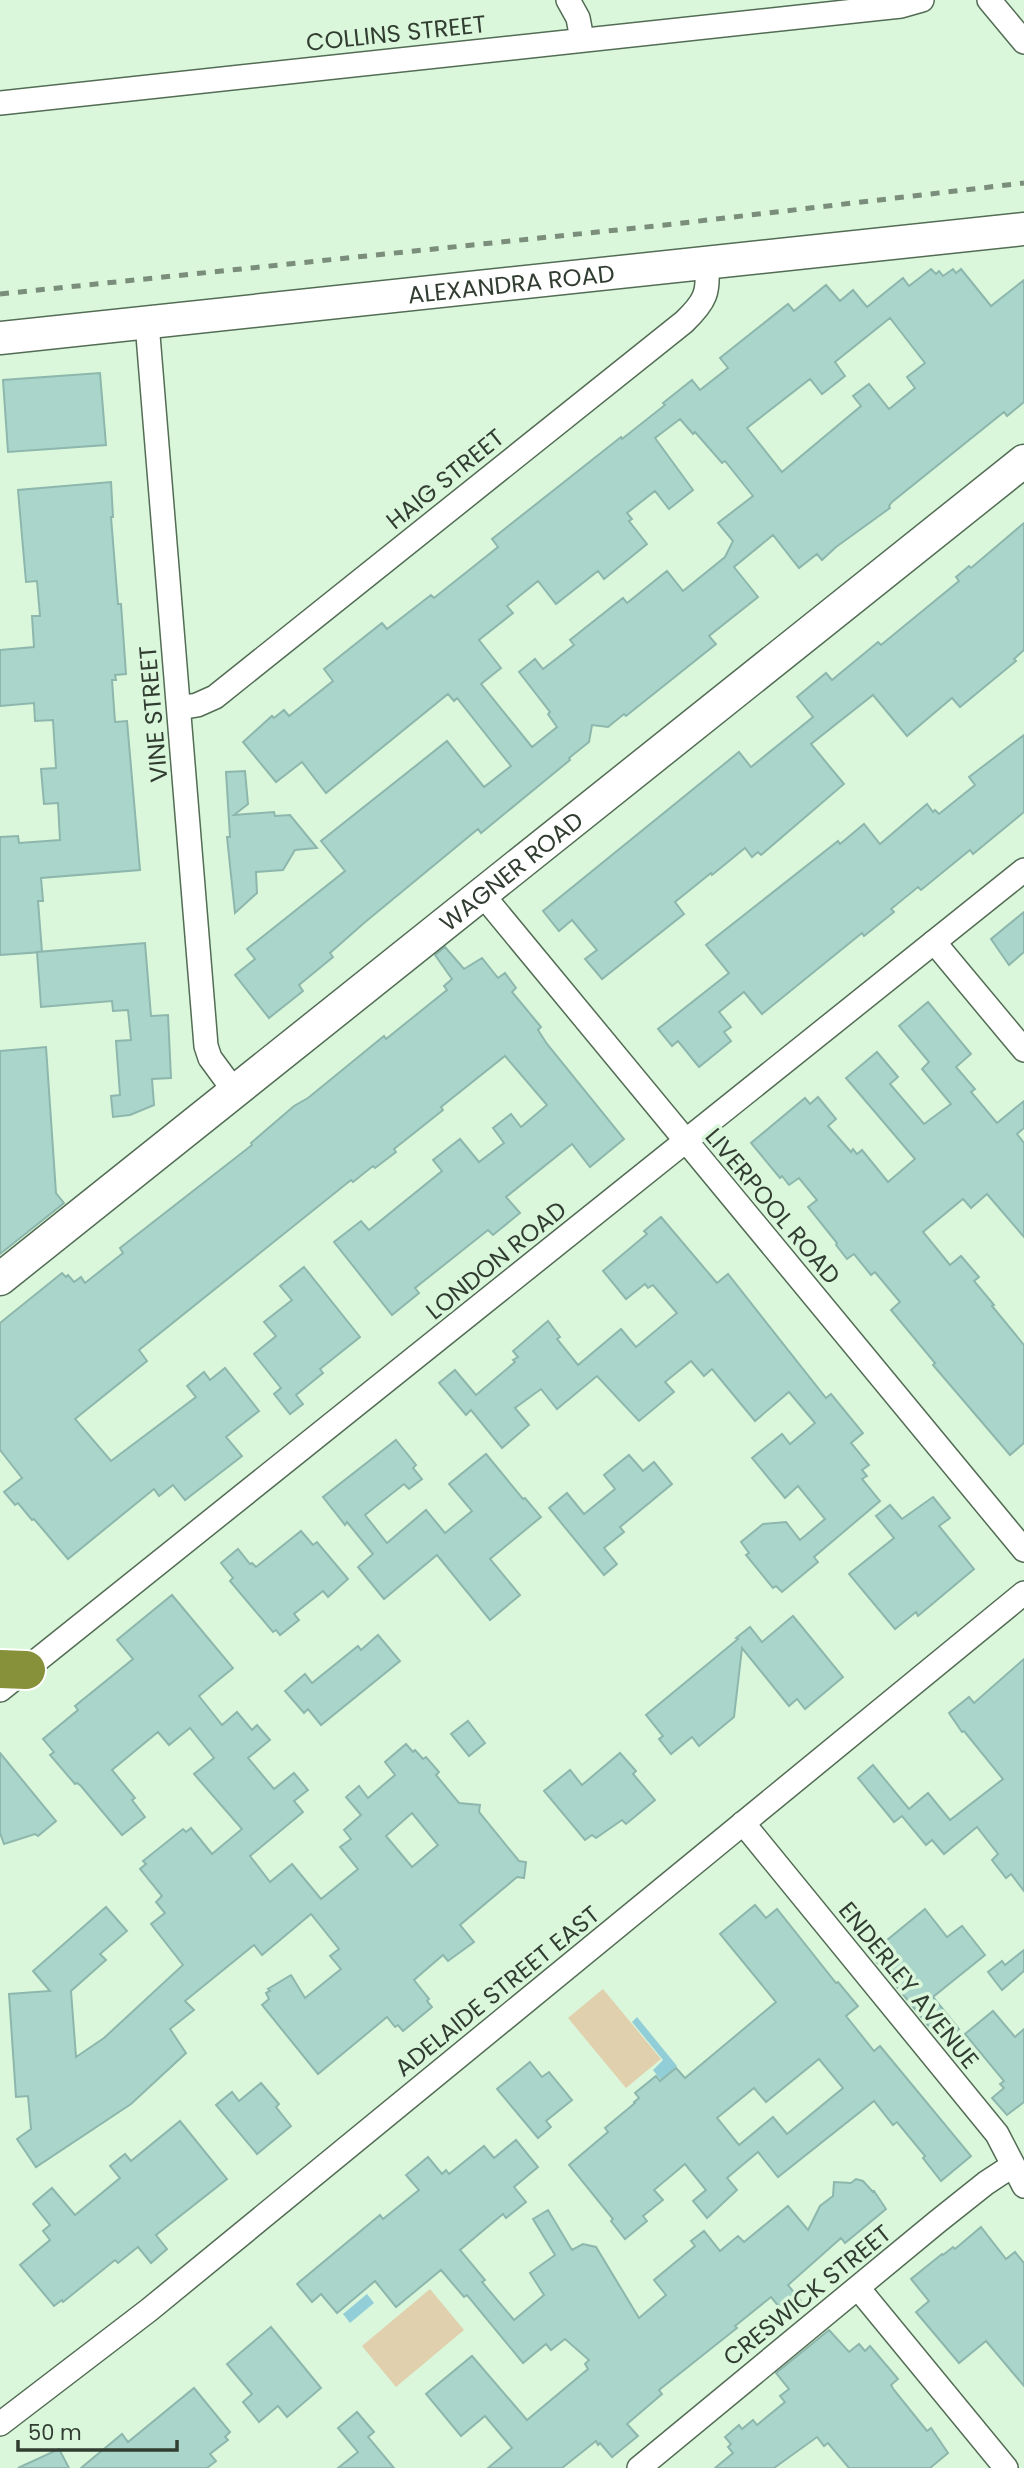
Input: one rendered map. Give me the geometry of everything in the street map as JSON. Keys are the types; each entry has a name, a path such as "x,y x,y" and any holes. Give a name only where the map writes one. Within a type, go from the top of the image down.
{"street":[{"path":"568,0 578,18 582,39"},
{"name":"COLLINS STREET","path":"0,103 901,6 922,0"},
{"path":"989,0 1024,42"},
{"name":"ALEXANDRA ROAD","path":"0,338 1024,229"},
{"name":"HAIG STREET","path":"179,708 197,705 215,697 684,322 705,298 708,279 706,262"},
{"name":"VINE STREET","path":"147,323 206,1046 210,1058 235,1092"},
{"name":"WAGNER ROAD","path":"0,1279 1024,461"},
{"name":"LONDON ROAD","path":"9,1676 685,1142 1024,870"},
{"name":"LIVERPOOL ROAD","path":"482,894 1024,1550"},
{"path":"934,942 1024,1050"},
{"name":"ADELAIDE STREET EAST","path":"0,2424 149,2310 1024,1594"},
{"name":"ENDERLEY AVENUE","path":"743,1823 997,2134 1024,2186"},
{"name":"CRESWICK STREET","path":"639,2468 986,2183 1012,2166"},
{"path":"858,2288 1006,2468"}],"shaded area":[{"path":"603,1989 661,2059 626,2088 568,2018"},
{"path":"430,2289 464,2330 396,2387 362,2346"}],"water":[{"path":"637,2017 677,2066 661,2080 653,2070 663,2060 632,2022"},
{"path":"367,2294 374,2303 350,2323 343,2314"}],"building":[{"path":"931,269 936,274 939,271 943,276 953,269 956,273 961,269 991,306 1024,280 1024,402 1007,416 1004,412 892,502 890,508 822,560 817,554 799,568 773,535 734,567 758,597 709,636 716,644 626,716 624,714 608,727 592,725 589,742 569,758 570,760 481,833 478,829 364,923 330,953 333,957 299,985 303,991 269,1018 235,975 255,959 247,949 345,871 321,841 447,741 484,787 511,766 457,698 454,701 448,694 326,793 302,762 276,782 243,742 272,716 274,718 284,710 289,716 333,681 324,669 382,623 387,629 431,595 434,598 498,547 492,539 665,405 663,403 692,380 700,390 728,368 720,358 788,304 794,311 826,285 840,301 853,290 867,307 903,278 909,286","holes":["890,318 925,363 907,377 915,388 889,409 869,384 853,396 861,406 782,472 747,428 810,379 822,394 845,376 835,362","680,419 722,463 725,461 753,496 718,523 733,541 725,557 683,591 667,571 627,603 623,598 570,640 574,645 543,669 535,659 519,672 550,712 548,714 557,727 532,747 481,684 501,668 479,640 513,613 507,606 538,581 556,604 598,571 604,579 647,544 629,521 632,519 627,513 655,491 669,509 693,490 655,438"]},
{"path":"100,373 106,445 8,452 3,380"},
{"path":"111,482 111,517 126,674 115,675 116,680 112,680 115,722 127,721 140,870 41,878 43,901 38,901 42,952 0,955 0,837 18,836 19,843 60,840 58,803 44,804 41,769 56,768 53,720 35,721 34,703 0,706 0,650 34,647 32,616 40,616 37,581 26,582 18,490"},
{"path":"1024,523 1024,650 1014,659 1016,661 960,707 952,698 907,736 873,695 811,744 844,784 761,855 758,852 752,857 745,848 675,902 684,914 602,979 585,959 597,950 572,920 559,931 543,911 739,752 751,767 813,717 797,697 826,673 832,680 878,642 881,645 959,581 956,577 969,566 971,568"},
{"path":"1024,735 1024,812 973,854 970,850 921,890 918,887 891,909 894,912 864,936 862,933 762,1014 744,992 719,1012 731,1027 724,1032 731,1041 699,1067 678,1041 672,1046 658,1029 729,973 706,945 838,841 840,844 864,824 880,844 927,804 933,812 935,810 939,814 975,785 969,777"},
{"path":"245,771 248,804 234,815 274,812 275,816 290,815 317,848 295,850 283,870 256,872 257,893 235,913 227,837 230,837 226,772"},
{"path":"1024,912 1024,952 1009,965 991,939"},
{"path":"145,943 151,1016 168,1015 171,1078 152,1079 154,1105 130,1115 113,1117 111,1096 120,1095 116,1041 131,1040 128,1010 113,1011 112,1001 41,1007 37,952"},
{"path":"445,947 464,969 482,958 498,978 505,973 516,988 512,992 541,1027 538,1030 547,1044 624,1139 590,1167 572,1144 506,1197 520,1213 493,1235 488,1230 415,1288 419,1293 392,1315 334,1242 361,1221 369,1230 442,1171 433,1160 460,1139 479,1162 504,1143 493,1128 511,1114 521,1127 547,1105 505,1056 441,1107 443,1110 394,1149 396,1152 353,1182 351,1180 139,1350 147,1361 75,1419 111,1461 196,1397 187,1386 204,1372 210,1380 225,1368 259,1411 226,1437 242,1456 224,1470 185,1500 173,1485 159,1496 154,1489 68,1559 34,1519 32,1520 18,1503 15,1505 4,1492 22,1478 0,1450 0,1323 62,1273 74,1282 81,1277 85,1283 123,1253 120,1248 252,1145 251,1143 294,1106 308,1098 384,1036 386,1039 447,990 444,986 452,979 435,955"},
{"path":"928,1002 971,1054 956,1067 975,1089 971,1092 997,1123 1024,1101 1024,1128 1017,1134 1024,1143 1024,1237 987,1194 971,1208 963,1199 923,1232 950,1265 961,1256 979,1277 974,1281 1024,1345 1024,1443 1010,1455 933,1365 935,1363 891,1310 900,1302 875,1272 871,1275 854,1254 847,1259 836,1245 808,1207 817,1200 799,1178 789,1185 751,1143 805,1098 810,1104 818,1097 836,1119 828,1126 851,1152 853,1149 857,1154 862,1150 888,1182 915,1159 846,1078 877,1052 898,1077 890,1084 924,1124 951,1104 922,1069 929,1062 899,1026"},
{"path":"46,1047 56,1193 64,1203 0,1254 0,1051"},
{"path":"661,1217 717,1283 728,1274 826,1398 831,1394 863,1433 851,1443 869,1465 862,1470 867,1476 862,1479 880,1501 814,1557 818,1562 782,1592 776,1586 773,1588 746,1555 749,1553 741,1542 763,1524 786,1522 800,1540 825,1519 798,1486 785,1498 752,1458 782,1434 790,1444 815,1423 789,1392 755,1421 712,1369 704,1376 691,1361 665,1382 674,1392 639,1421 597,1376 557,1409 541,1389 515,1408 529,1425 502,1448 471,1410 466,1415 439,1383 455,1370 476,1395 515,1362 513,1360 518,1357 513,1351 548,1321 560,1337 557,1339 578,1365 621,1329 636,1347 677,1313 653,1285 648,1288 645,1284 626,1299 603,1271 647,1234 644,1231"},
{"path":"304,1267 360,1337 320,1369 323,1373 296,1395 303,1404 290,1414 274,1394 281,1388 254,1354 276,1336 264,1322 292,1300 280,1286"},
{"path":"396,1440 416,1465 413,1468 422,1479 409,1489 404,1484 365,1515 387,1543 426,1510 445,1533 472,1511 449,1484 486,1454 541,1517 490,1559 520,1595 490,1620 437,1555 384,1599 358,1567 373,1554 323,1497"},
{"path":"629,1455 643,1471 654,1462 672,1484 620,1527 624,1532 604,1548 617,1564 604,1575 549,1508 567,1493 584,1514 615,1489 604,1475"},
{"path":"933,1497 950,1518 939,1526 974,1569 918,1616 916,1612 895,1629 849,1574 894,1538 876,1516 890,1505 902,1519"},
{"path":"301,1531 313,1545 317,1542 348,1579 328,1597 323,1591 294,1614 299,1620 280,1635 276,1630 273,1632 230,1581 233,1578 221,1563 238,1549 250,1564 256,1567"},
{"path":"172,1595 233,1668 199,1696 222,1725 237,1712 252,1730 257,1725 270,1740 248,1758 274,1789 294,1773 308,1790 294,1801 303,1812 250,1856 270,1882 292,1864 321,1899 358,1869 340,1847 351,1839 344,1830 361,1815 346,1797 359,1786 368,1798 395,1775 385,1762 406,1744 423,1759 426,1757 439,1772 436,1775 459,1803 480,1805 479,1812 519,1861 526,1862 524,1878 517,1877 460,1925 474,1942 448,1961 443,1955 414,1980 432,2007 403,2031 398,2025 395,2027 387,2017 318,2074 262,2005 269,1999 266,1993 270,1991 268,1989 291,1975 305,1998 341,1969 330,1956 339,1949 311,1914 262,1955 254,1945 185,2001 194,2010 170,2029 186,2053 131,2104 36,2167 17,2139 31,2129 28,2096 16,2097 9,1994 50,1991 33,1971 106,1907 127,1931 100,1954 106,1960 71,1991 76,2057 104,2038 183,1965 151,1924 165,1913 156,1902 162,1896 140,1869 146,1864 143,1861 183,1829 186,1832 191,1828 212,1854 242,1829 194,1774 214,1758 190,1728 169,1745 158,1732 112,1770 135,1798 132,1800 145,1817 122,1835 81,1786 75,1784 50,1755 54,1752 43,1739 78,1710 75,1706 133,1659 117,1640","holes":["412,1813 438,1845 412,1867 386,1836"]},
{"path":"793,1616 843,1677 805,1709 797,1699 789,1706 742,1648 734,1717 699,1746 692,1737 671,1754 659,1739 663,1736 646,1715 750,1627 762,1642"},
{"path":"378,1635 400,1661 321,1725 308,1709 304,1713 285,1691 305,1674 312,1683 358,1646 361,1650"},
{"path":"1024,1659 1024,1891 1011,1874 1006,1878 992,1860 998,1854 977,1827 944,1854 932,1840 926,1845 902,1816 894,1822 858,1778 873,1765 909,1809 928,1793 950,1820 1003,1779 949,1713 969,1697 974,1703"},
{"path":"468,1721 485,1743 469,1756 451,1734"},
{"path":"0,1753 56,1821 38,1836 35,1834 4,1844 0,1833"},
{"path":"620,1753 636,1771 633,1774 655,1800 626,1824 622,1820 596,1838 592,1835 585,1840 544,1791 570,1770 582,1785"},
{"path":"755,1905 766,1918 777,1909 836,1983 838,1982 858,2006 846,2016 874,2051 880,2046 971,2156 941,2181 923,2158 925,2156 897,2122 893,2125 874,2101 778,2177 758,2152 727,2178 737,2190 707,2218 693,2201 706,2190 685,2164 654,2190 663,2200 643,2216 647,2221 625,2239 611,2221 613,2219 569,2165 608,2132 605,2128 639,2098 635,2093 656,2076 660,2081 676,2068 685,2078 776,2002 720,1934","holes":["819,2059 843,2088 787,2134 773,2117 739,2145 717,2118 754,2088 766,2102"]},
{"path":"925,1909 947,1937 962,1926 985,1955 933,1997 959,2029 945,2041 943,2037 940,2040 870,1954"},
{"path":"1024,1950 1024,1971 1002,1990 988,1972 1002,1961 1005,1965"},
{"path":"993,2011 1015,2037 1024,2029 1024,2102 1007,2115 992,2098 1004,2088 1000,2084 1004,2081 965,2034"},
{"path":"530,2062 542,2077 549,2072 572,2100 546,2121 551,2127 538,2138 497,2089"},
{"path":"261,2083 279,2104 276,2107 291,2126 257,2154 216,2105 232,2092 239,2101"},
{"path":"180,2121 227,2179 156,2235 167,2249 151,2263 138,2247 118,2263 115,2260 63,2302 62,2300 54,2306 20,2265 50,2240 43,2231 50,2225 33,2204 52,2188 75,2215 120,2178 110,2166 125,2154 131,2161"},
{"path":"516,2140 538,2167 514,2187 526,2202 506,2218 503,2214 460,2250 485,2280 482,2282 514,2320 544,2295 530,2273 555,2255 533,2219 548,2210 572,2250 583,2244 596,2247 639,2318 666,2295 654,2280 695,2246 691,2241 704,2231 720,2251 738,2236 744,2242 788,2206 808,2230 820,2206 833,2196 834,2182 851,2183 856,2179 863,2181 874,2191 886,2209 845,2243 841,2238 788,2285 801,2301 785,2314 771,2297 735,2326 737,2328 659,2390 662,2394 627,2424 638,2436 612,2457 596,2441 562,2468 488,2468 512,2448 485,2416 461,2436 426,2394 472,2356 527,2420 588,2369 585,2364 589,2360 565,2339 551,2350 546,2344 523,2363 467,2295 464,2297 441,2270 396,2307 375,2281 337,2313 321,2294 312,2302 297,2284 380,2215 383,2219 419,2190 406,2175 428,2157 442,2174 446,2170 449,2174 484,2146 494,2158"},
{"path":"981,2227 1006,2259 1015,2252 1024,2263 1024,2386 986,2341 959,2363 916,2312 929,2301 911,2279 942,2254 953,2247 955,2249"},
{"path":"271,2327 321,2388 287,2417 278,2406 259,2422 243,2402 252,2394 227,2364"},
{"path":"829,2330 849,2352 859,2344 865,2351 870,2346 898,2379 891,2385 894,2390 927,2431 931,2428 948,2453 930,2468 849,2468 828,2443 824,2446 817,2437 774,2468 715,2468 733,2453 728,2447 731,2444 725,2437 739,2425 742,2429 753,2420 757,2425 785,2402 780,2396 789,2389 776,2373"},
{"path":"194,2388 230,2432 225,2437 228,2440 210,2454 216,2461 207,2468 81,2468 122,2434 128,2442"},
{"path":"357,2412 374,2432 368,2437 394,2468 338,2468 358,2452 338,2428"},
{"path":"59,2449 69,2468 18,2468"}],"railway":[{"path":"0,294 665,225 1024,183"}]}
